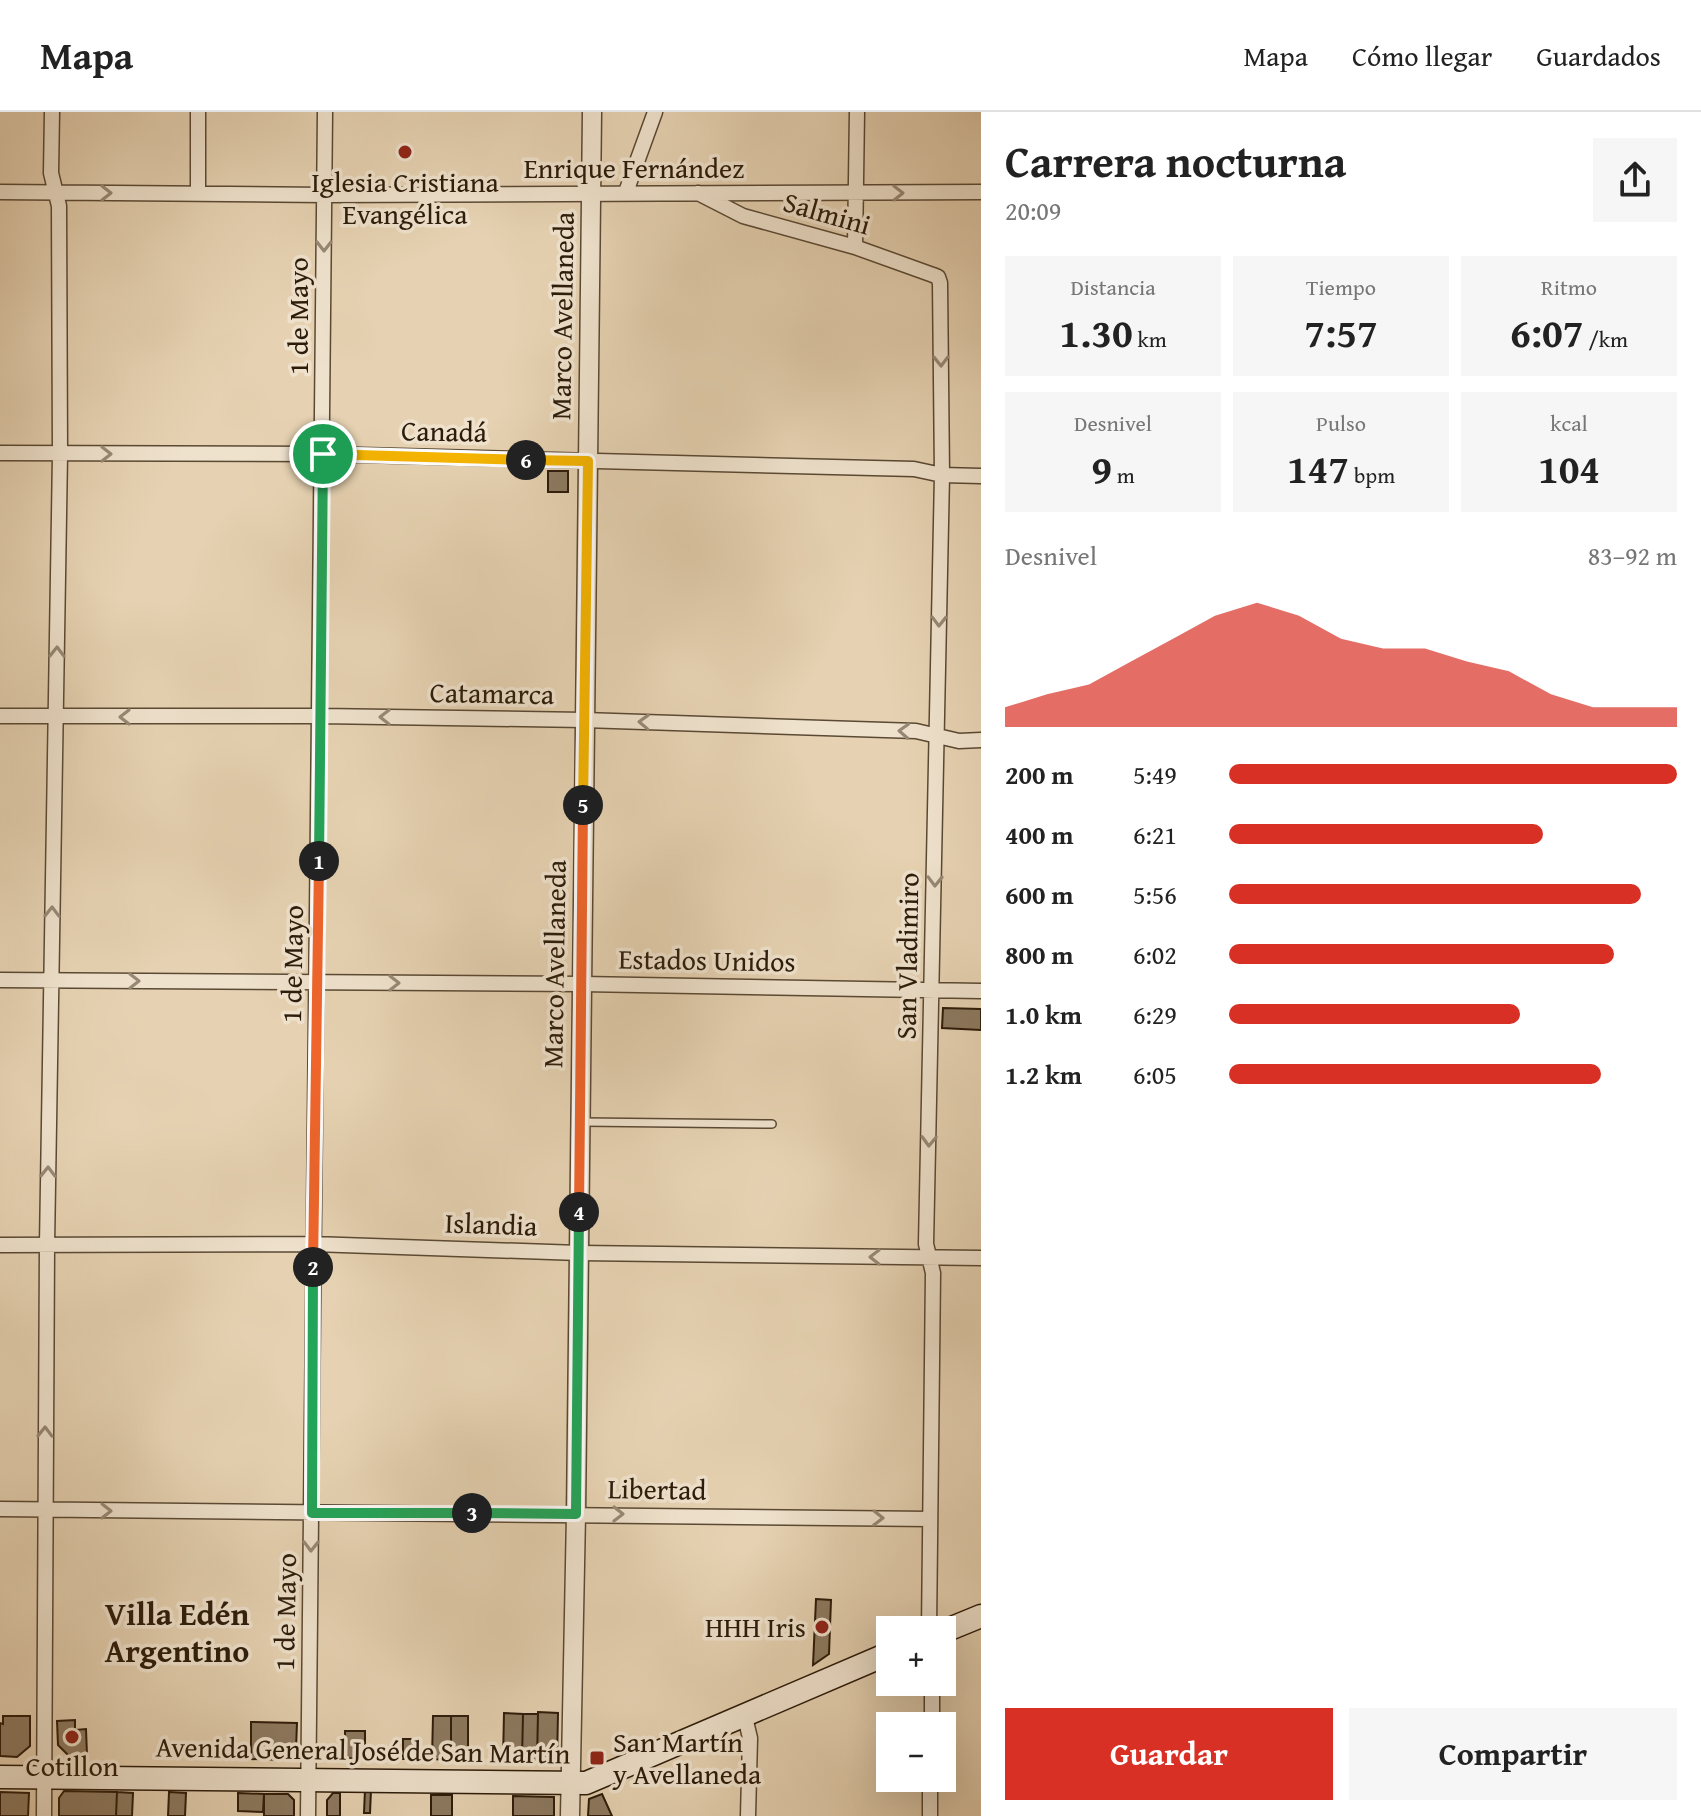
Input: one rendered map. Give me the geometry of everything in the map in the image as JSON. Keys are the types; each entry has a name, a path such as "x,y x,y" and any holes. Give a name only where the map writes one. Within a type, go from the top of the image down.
{"main road":[{"path":"956,1626 981,1616"},
{"name":"Avenida General José de San Martín","path":"0,1777 309,1778 570,1785 601,1777 876,1659"}],"street":[{"path":"44,1816 47,1245 60,454 59,206 51,173 52,112"},
{"path":"198,112 198,193"},
{"name":"1 de Mayo","path":"308,1816 325,112"},
{"name":"Marco Avellaneda","path":"570,1816 592,112"},
{"path":"626,192 655,112"},
{"path":"855,247 857,112"},
{"name":"Enrique Fernández","path":"0,192 324,195 981,192"},
{"name":"Salmini","path":"698,193 743,216 855,247 938,277 940,283"},
{"name":"San Vladimiro","path":"929,1616 933,1273 926,1244 942,475 940,283"},
{"name":"Canadá","path":"0,453 323,454 914,469 942,475 981,476"},
{"name":"Catamarca","path":"0,716 584,720 916,731 959,741 981,740"},
{"name":"Estados Unidos","path":"0,980 582,984 981,991"},
{"name":"Islandia","path":"0,1245 313,1244 579,1253 981,1258"},
{"name":"Libertad","path":"0,1509 930,1519"},
{"path":"745,1717 750,1738 748,1816"},
{"path":"930,1792 930,1816"}],"lane":[{"path":"580,1122 772,1124"}],"building":[{"path":"548,471 568,471 568,492 548,492"},
{"path":"943,1008 981,1009 981,1030 942,1028"},
{"name":"HHH Iris","path":"816,1599 831,1600 829,1654 813,1665"},
{"path":"538,1712 558,1713 557,1762 537,1761"},
{"path":"504,1713 523,1714 522,1761 503,1760"},
{"path":"523,1714 538,1714 537,1761 522,1761"},
{"path":"3,1716 30,1716 30,1746 17,1757 0,1756 0,1723 3,1724"},
{"path":"433,1716 451,1716 451,1760 432,1759"},
{"path":"451,1716 468,1716 468,1760 451,1760"},
{"name":"Cotillon","path":"75,1720 75,1730 86,1729 87,1755 69,1756 58,1745 57,1721"},
{"path":"251,1722 297,1723 296,1749 287,1760 251,1759"},
{"path":"345,1731 365,1731 365,1759 345,1758"},
{"path":"403,1739 413,1739 414,1759 403,1759"},
{"path":"365,1790 371,1790 370,1813 364,1813"},
{"path":"64,1791 117,1792 116,1816 59,1816 59,1798"},
{"path":"0,1792 29,1793 28,1816 0,1816"},
{"path":"117,1792 133,1793 132,1816 116,1816"},
{"path":"169,1792 186,1793 185,1816 168,1816"},
{"path":"238,1793 264,1794 263,1812 238,1811"},
{"path":"333,1793 340,1793 340,1816 327,1816 327,1800"},
{"path":"264,1794 288,1794 294,1800 294,1816 264,1816"},
{"path":"602,1794 612,1816 588,1816 589,1799"},
{"path":"431,1795 452,1795 452,1816 431,1816"},
{"path":"513,1796 554,1797 554,1816 513,1816"}],"place":[{"name":"Iglesia Cristiana Evangélica","path":"405,152"},
{"name":"HHH Iris","path":"822,1627"},
{"name":"Cotillon","path":"72,1737"},
{"name":"San Martín y Avellaneda","path":"597,1758"}],"district":[{"name":"Villa Edén Argentino","path":"177,1632"}],"route":[{"path":"323,454 588,461 576,1514 312,1513 323,454"}]}
